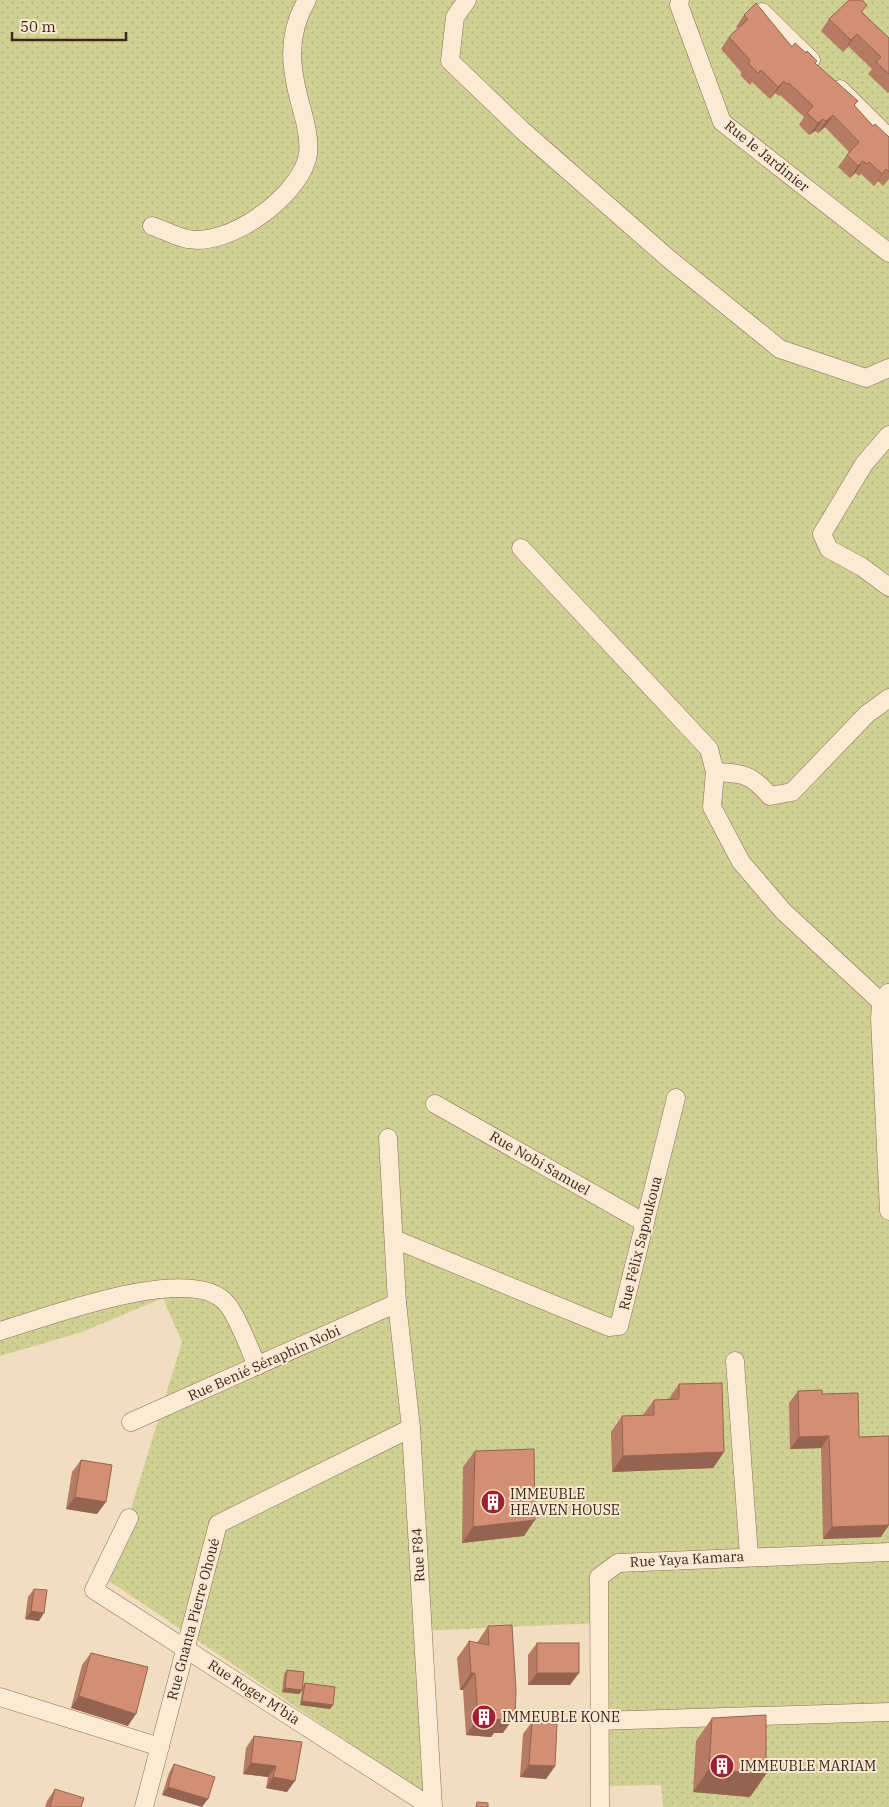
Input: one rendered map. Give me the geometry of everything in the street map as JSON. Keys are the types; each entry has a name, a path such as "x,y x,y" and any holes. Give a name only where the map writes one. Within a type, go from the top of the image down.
{"street":[{"path":"152,226 189,239 213,238 242,228 265,212 291,188 307,159 307,128 290,62 294,30 307,0"},
{"path":"467,0 455,17 450,61 523,131 669,259 780,349 866,378 889,368"},
{"name":"Rue le Jardinier","path":"680,0 679,4 722,122 889,252"},
{"path":"762,12 889,138"},
{"path":"889,436 864,464 822,534 829,549 862,567 889,587"},
{"path":"521,548 709,749 715,772 712,807 741,862 783,911 885,997 880,1019 889,1210"},
{"path":"715,772 743,774 758,782 770,796 792,792 867,714 889,698"},
{"name":"Rue Félix Sapoukoua","path":"394,1238 608,1327 619,1326 676,1098"},
{"name":"Rue Nobi Samuel","path":"435,1104 645,1223"},
{"name":"Rue F84","path":"388,1138 397,1303 411,1428 432,1807"},
{"path":"0,1331 134,1292 178,1287 199,1289 215,1295 227,1303 257,1366"},
{"name":"Rue Benié Séraphin Nobi","path":"131,1422 397,1303"},
{"path":"734,1361 749,1556"},
{"name":"Rue Gnanta Pierre Ohoué","path":"144,1807 218,1524 411,1428"},
{"name":"Rue Roger M'bia","path":"129,1518 94,1590 432,1807"},
{"name":"Rue Yaya Kamara","path":"600,1807 598,1720 599,1577 618,1563 749,1556 889,1552"},
{"path":"0,1697 160,1747"},
{"path":"598,1720 889,1712"}],"green space":[{"path":"0,0 889,0 889,1807 663,1807 661,1785 608,1786 600,1623 420,1631 434,1800 109,1581 182,1342 163,1298 82,1332 0,1356"}],"building":[{"path":"849,0 862,0 867,5 861,12 889,38 889,74 876,62 881,57 857,34 851,40 829,19"},
{"path":"756,3 792,47 795,43 806,53 807,51 817,61 815,63 858,101 854,105 873,126 875,124 889,137 889,172 886,169 882,174 869,162 867,164 863,161 858,166 847,155 859,142 833,115 826,121 823,119 818,123 807,113 813,106 789,83 787,84 784,81 778,87 761,70 758,73 749,64 750,60 729,37 748,19 744,15"},
{"path":"722,1383 724,1452 623,1456 622,1416 654,1415 654,1400 679,1399 679,1384"},
{"path":"822,1390 822,1394 858,1393 859,1437 889,1436 889,1525 832,1527 829,1436 799,1437 798,1391"},
{"name":"IMMEUBLE HEAVEN HOUSE","path":"534,1449 535,1520 473,1527 475,1451"},
{"path":"81,1460 112,1465 106,1502 75,1497"},
{"path":"34,1589 47,1590 44,1613 31,1611"},
{"path":"512,1625 516,1690 515,1716 503,1715 503,1720 478,1718 475,1673 471,1673 469,1641 489,1645 488,1626"},
{"path":"537,1643 579,1643 579,1673 537,1673"},
{"path":"91,1653 148,1667 136,1714 79,1696"},
{"path":"287,1670 304,1672 302,1690 285,1688"},
{"path":"305,1683 335,1687 333,1705 302,1701"},
{"path":"766,1715 766,1774 709,1769 712,1718"},
{"path":"532,1722 557,1724 555,1766 529,1765"},
{"path":"254,1736 302,1742 295,1781 273,1777 276,1766 251,1763"},
{"path":"174,1764 215,1777 208,1799 168,1787"},
{"path":"55,1789 84,1798 81,1807 50,1807"},
{"path":"477,1802 488,1803 488,1807 476,1807"}],"place":[{"name":"IMMEUBLE HEAVEN HOUSE","path":"493,1502"},
{"name":"IMMEUBLE KONE","path":"484,1717"},
{"name":"IMMEUBLE MARIAM","path":"722,1766"}]}
